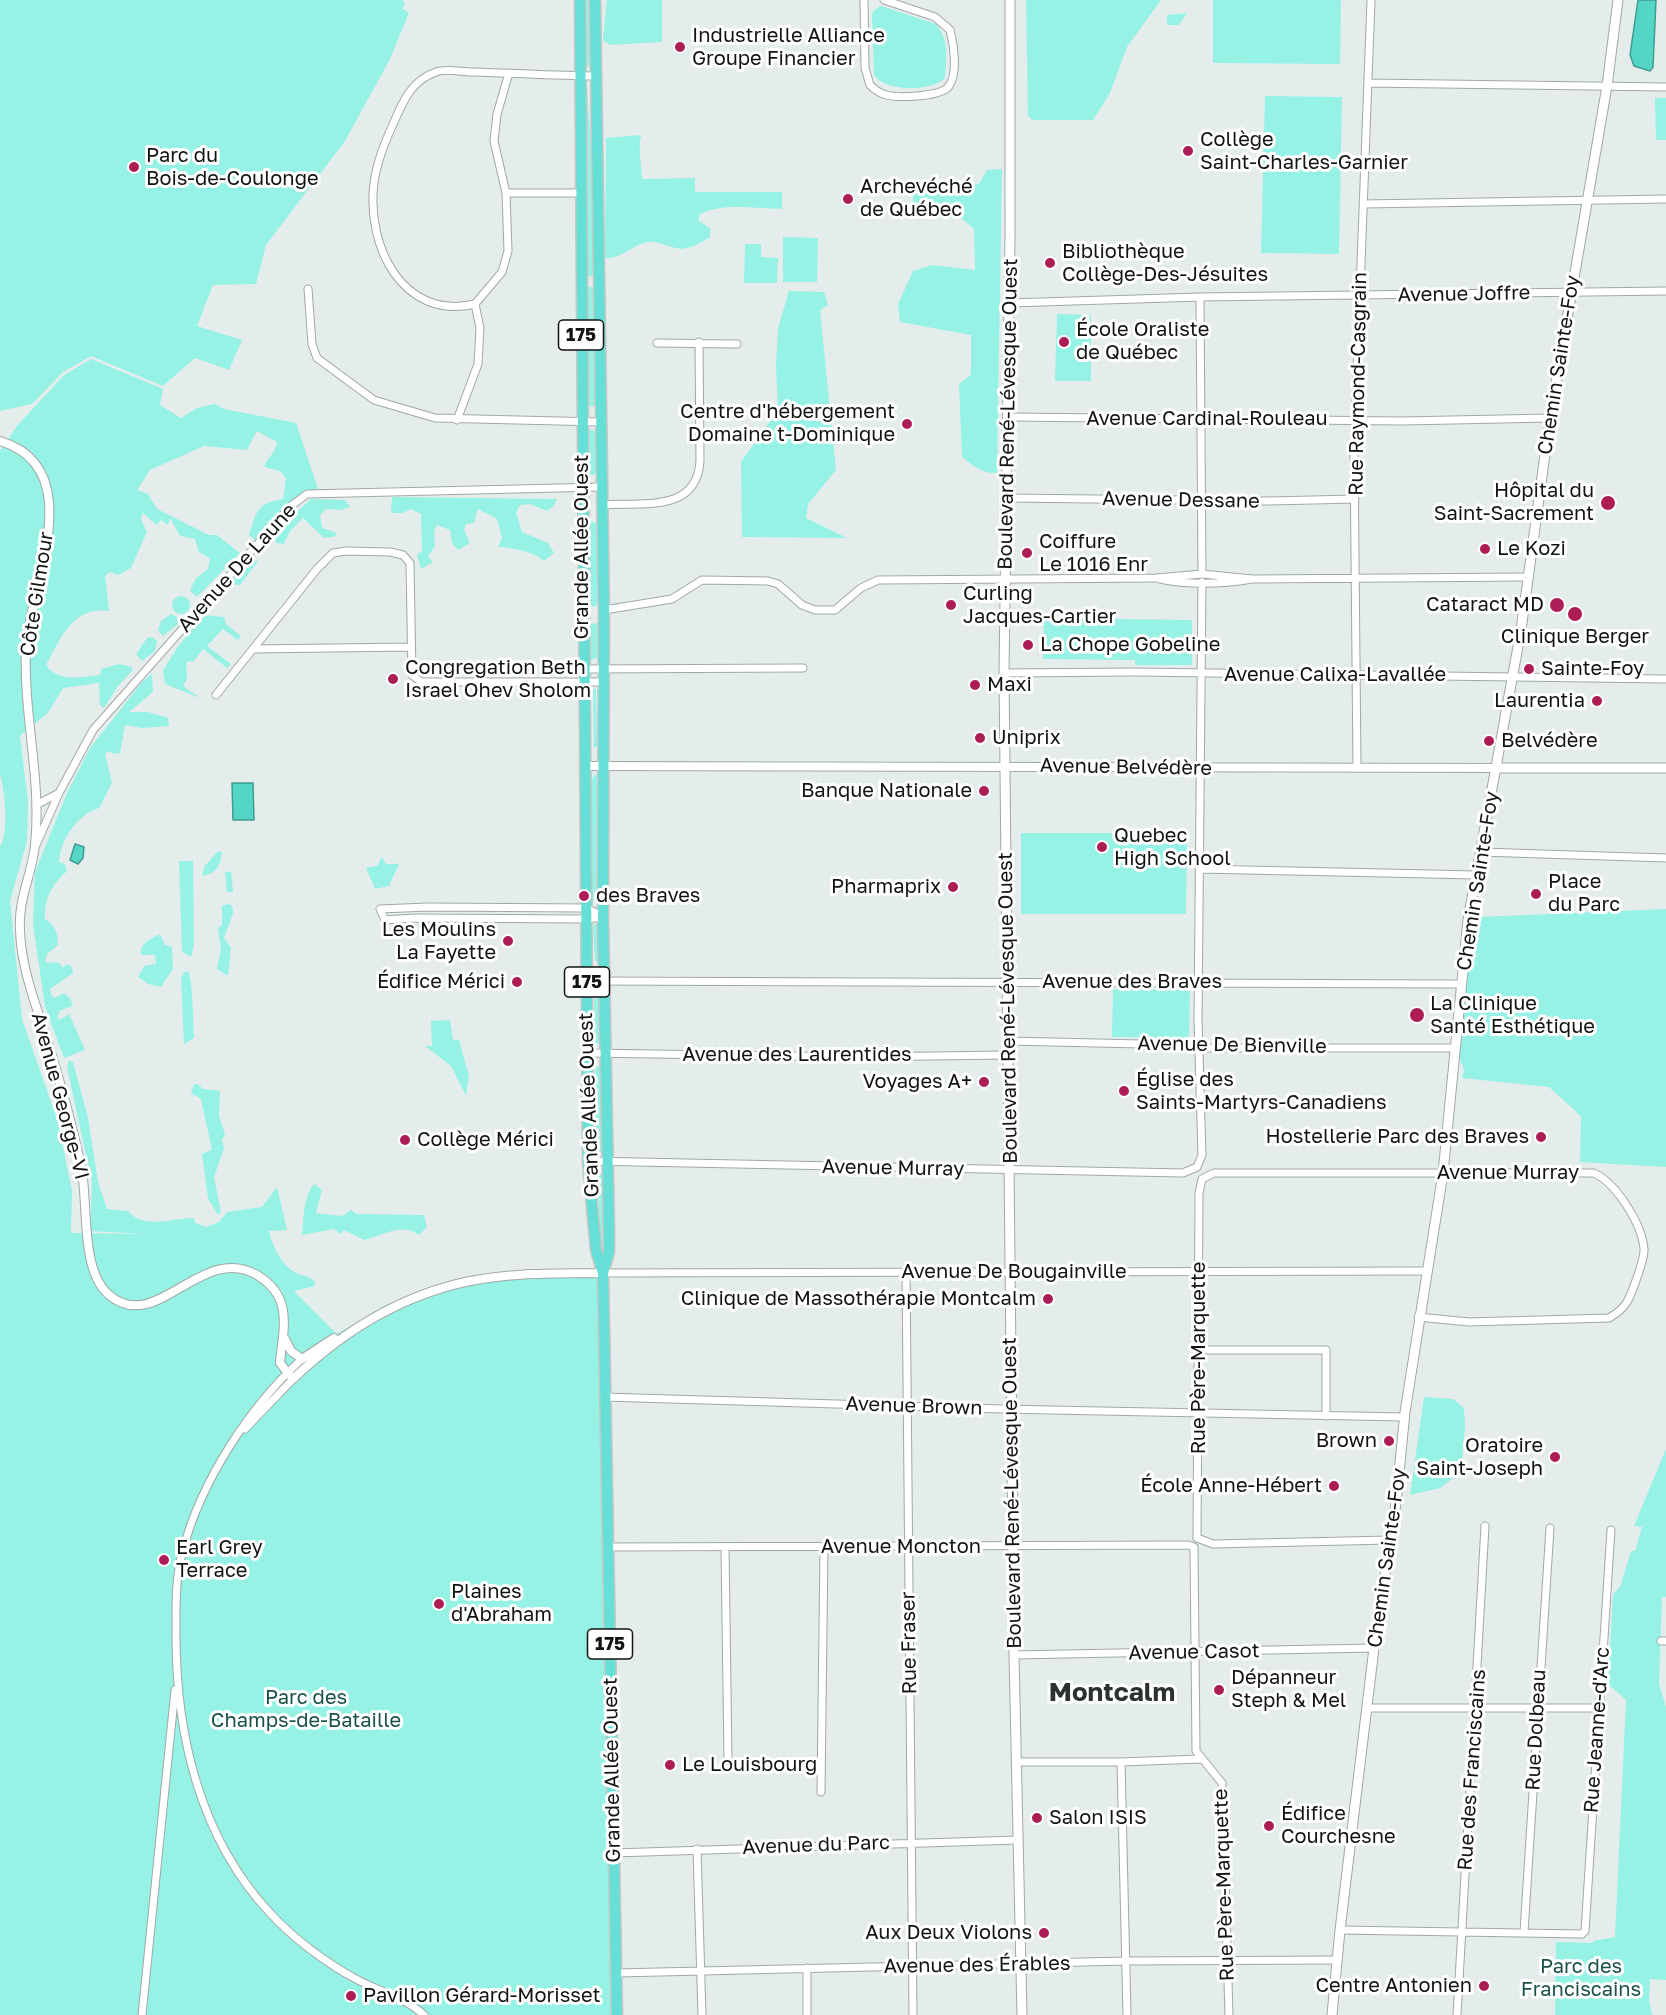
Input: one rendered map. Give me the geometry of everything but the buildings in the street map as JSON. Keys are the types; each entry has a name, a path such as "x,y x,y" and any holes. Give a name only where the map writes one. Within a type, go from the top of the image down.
{"main road":[{"name":"Grande Allée Ouest","path":"580,0 581,422 588,1161 596,1250 603,1273 617,2015"},
{"name":"Grande Allée Ouest","path":"595,0 604,610 602,669 603,917 606,981 609,1252 603,1273"},
{"name":"Boulevard René-Lévesque Ouest","path":"1010,0 1004,673 1014,1655 1022,2015"},
{"name":"Chemin Sainte-Foy","path":"1332,2015 1340,1930 1404,1417 1425,1271 1443,1173 1462,984 1476,874 1513,677 1550,418 1606,86 1618,0"},
{"path":"581,282 598,282"},
{"name":"Avenue Belvédère","path":"1497,768 1666,768"}],"street":[{"path":"864,0 865,68 870,85 888,96 930,95 945,91 951,84 952,75 953,48 950,30 934,16 884,0"},
{"name":"Rue Raymond-Casgrain","path":"1357,768 1355,499 1371,0"},
{"path":"508,73 497,114 494,141 506,193 508,251 502,272 475,304 443,306 417,298 401,284 388,266 374,217 374,184 380,155 402,103 414,84 437,71 508,73 580,76 596,76"},
{"path":"1368,83 1666,87"},
{"path":"506,193 580,193"},
{"path":"1363,204 1666,199"},
{"path":"308,289 312,344 317,358 375,400 435,418 600,422"},
{"name":"Avenue Joffre","path":"1009,303 1200,297 1666,291"},
{"path":"1199,1046 1202,768 1200,297"},
{"path":"457,420 478,364 480,328 475,304"},
{"path":"601,505 674,501 686,494 695,484 700,473 699,342"},
{"path":"657,343 737,344"},
{"name":"Avenue Cardinal-Rouleau","path":"1008,417 1403,421 1550,418"},
{"name":"Côte Gilmour","path":"0,441 11,444 39,470 49,503 47,552 26,644 25,675 36,805"},
{"name":"Avenue De Laune","path":"35,848 58,794 93,730 291,506 307,494 601,487"},
{"name":"Avenue Dessane","path":"1007,498 1202,498 1270,501 1355,499"},
{"path":"216,695 316,569 333,553 346,551 403,555 410,563 412,675 421,682 602,682"},
{"path":"604,610 672,599 702,580 768,581 778,584 802,605 815,610 835,610 861,588 878,580 1529,577"},
{"path":"253,649 410,648"},
{"path":"583,669 802,668"},
{"name":"Avenue Calixa-Lavallée","path":"1004,673 1136,672 1666,680"},
{"name":"Avenue Belvédère","path":"585,766 1005,765 1497,768"},
{"path":"36,805 58,794"},
{"name":"Avenue George-VI","path":"36,805 35,848 20,905 21,947 78,1153 91,1262 98,1281 117,1301 143,1306 210,1271 221,1268 244,1269 268,1284 279,1299 284,1312 285,1338 280,1364 290,1376"},
{"path":"1481,852 1666,858"},
{"path":"1200,869 1476,874"},
{"path":"587,908 603,917 385,920 380,909 587,908"},
{"name":"Avenue des Braves","path":"587,981 1462,984"},
{"name":"Avenue De Bienville","path":"1007,1041 1199,1046 1456,1048"},
{"name":"Avenue Murray","path":"588,1161 1183,1173 1197,1167 1202,1155 1199,1046"},
{"name":"Avenue des Laurentides","path":"587,1053 1007,1055"},
{"name":"Avenue Murray","path":"1202,1179 1214,1173 1594,1173 1606,1178 1617,1189 1642,1238 1644,1251 1627,1302 1619,1312 1609,1318 1469,1322 1418,1317"},
{"name":"Rue Père-Marquette","path":"1202,1179 1199,1193 1197,1538 1213,1544 1390,1540"},
{"name":"Rue Fraser","path":"906,1271 913,2015"},
{"name":"Avenue De Bougainville","path":"603,1273 1425,1271"},
{"path":"424,2015 406,2003 346,1974 270,1914 221,1845 197,1788 184,1733 177,1682 177,1579 183,1550 212,1481 252,1413 290,1376 351,1331 408,1300 471,1281 519,1275 603,1273"},
{"path":"290,1376 302,1359 342,1334 351,1331"},
{"path":"285,1338 291,1351 302,1359"},
{"path":"1199,1350 1326,1350 1326,1416"},
{"name":"Avenue Brown","path":"605,1396 1404,1417"},
{"name":"Rue des Franciscains","path":"1457,2015 1477,1709 1485,1526"},
{"name":"Rue Dolbeau","path":"1524,1932 1550,1528"},
{"name":"Rue Jeanne-d'Arc","path":"1524,1932 1582,1934 1585,1931 1611,1530"},
{"name":"Avenue Moncton","path":"607,1547 1188,1545 1194,1547 1195,1653"},
{"path":"821,1792 824,1546"},
{"path":"725,1547 728,1761"},
{"name":"Avenue Casot","path":"1014,1655 1374,1648"},
{"path":"1017,1762 1201,1759 1196,1751 1195,1653"},
{"path":"142,2015 151,1945 169,1735 177,1682"},
{"path":"1368,1708 1598,1708"},
{"path":"169,1735 184,1733"},
{"name":"Rue Père-Marquette","path":"1201,1759 1217,1774 1222,1783 1229,2015"},
{"path":"1121,1762 1127,2015"},
{"name":"Avenue du Parc","path":"614,1853 1017,1840"},
{"path":"697,1849 702,2015"},
{"path":"1340,1930 1524,1932"},
{"name":"Avenue des Érables","path":"616,1972 701,1972 1126,1961 1338,1960"},
{"path":"807,1968 807,2015"}],"green space":[{"name":"Parc du Bois-de-Coulonge","path":"0,0 403,0 405,6 402,8 409,13 389,61 345,141 266,245 256,284 213,285 197,326 242,340 229,370 195,358 163,386 91,356 63,372 32,404 0,411"},
{"path":"586,0 589,0 593,41 589,67 586,64"},
{"path":"607,0 662,0 662,42 610,45 603,40"},
{"path":"1026,0 1161,0 1127,47 1110,93 1093,120 1032,120 1028,115"},
{"path":"1213,0 1341,0 1340,64 1213,63"},
{"path":"881,6 936,24 945,43 945,78 930,86 908,88 888,85 874,75 872,15 874,10"},
{"path":"1187,13 1179,25 1167,25 1167,15"},
{"path":"587,87 592,160 594,273 591,277 587,275"},
{"path":"1265,96 1342,97 1339,254 1261,253"},
{"path":"1655,98 1666,98 1666,140 1656,140"},
{"path":"641,135 642,179 695,178 695,191 700,192 782,192 782,209 729,207 708,211 699,215 699,221 710,228 710,237 694,246 680,249 648,242 615,257 605,258 606,138"},
{"path":"1002,169 997,473 992,473 978,468 962,457 959,384 971,375 971,335 900,322 898,304 913,271 932,265 975,270 974,229 961,218 935,218 913,213 913,191 933,185 952,191 979,184 987,170"},
{"path":"783,237 818,238 817,282 783,282"},
{"path":"745,244 761,244 761,257 778,258 777,283 744,283"},
{"path":"591,286 594,290 596,404 592,407 588,405 587,288"},
{"path":"789,291 824,292 828,305 820,310 836,470 808,504 806,518 847,538 742,537 741,462 778,410 776,367 778,328"},
{"path":"1057,314 1091,315 1091,381 1055,381"},
{"name":"Parc des Champs-de-Bataille","path":"91,359 163,389 160,405 181,418 197,408 215,404 224,409 296,423 318,489 302,493 255,540 249,535 259,510 267,503 283,499 286,478 280,471 264,467 277,442 257,431 247,450 204,446 150,470 137,490 148,494 157,509 209,535 217,535 240,553 197,597 190,591 196,578 208,569 210,558 199,552 195,539 180,536 170,518 168,525 161,520 157,525 143,513 141,519 147,532 131,568 118,575 110,572 105,576 109,611 96,611 77,619 69,626 46,665 51,671 71,678 100,675 101,669 119,664 132,667 132,671 118,686 104,708 100,705 99,683 63,688 48,713 20,736 28,802 27,841 10,901 22,1019 58,1122 72,1191 71,1233 147,1234 90,1231 92,1183 67,1067 69,1060 73,1062 88,1118 98,1182 107,1209 128,1211 134,1217 150,1222 194,1218 195,1223 206,1227 219,1222 227,1212 262,1207 277,1187 287,1230 269,1231 273,1243 287,1267 315,1282 315,1286 294,1291 337,1334 386,1305 433,1288 528,1277 605,1277 617,2015 0,2015 0,846 4,833 5,800 0,776 0,451 17,426 63,376"},
{"path":"592,429 596,433 597,472 592,476 588,472 588,432"},
{"path":"392,497 557,499 553,507 547,511 530,504 520,505 516,513 522,532 548,543 554,553 544,561 529,552 498,547 502,538 497,519 478,509 474,523 466,524 464,530 470,543 458,550 452,543 450,530 437,525 434,531 435,546 428,556 433,562 421,569 417,555 422,551 421,514 411,509 402,513 391,513"},
{"path":"311,499 345,500 350,507 340,510 326,509 320,515 322,528 335,532 337,536 324,538 303,518 290,531 284,544 276,543 275,532"},
{"path":"592,521 598,525 598,603 595,607 590,605 589,524"},
{"path":"253,560 258,561 240,585 229,584"},
{"path":"181,596 187,599 190,605 187,611 181,614 175,611 172,605 175,599"},
{"path":"171,614 178,618 178,624 163,636 158,630 161,621"},
{"path":"205,615 224,617 226,624 241,636 238,640 223,629 207,646 231,664 227,668 203,649 194,661 186,662 187,679 183,686 200,698 165,684 163,670 179,645"},
{"path":"1044,618 1192,620 1192,665 1135,665 1135,660 1043,659"},
{"path":"597,623 599,657 591,660 590,624"},
{"path":"152,637 157,641 155,651 142,661 136,654 147,638"},
{"path":"152,674 153,692 129,712 148,712 168,718 169,726 142,728 125,725 120,753 114,754 109,751 105,754 112,783 99,808 77,822 67,837 59,862 65,864 67,871 53,887 46,905 45,919 55,930 58,945 47,954 45,962 60,963 62,968 67,964 72,967 73,973 50,989 51,995 55,998 64,993 70,998 73,1006 61,1010 57,1016 59,1020 69,1014 85,1050 64,1058 45,1007 33,924 35,872 67,793 90,748 143,681"},
{"path":"593,689 596,689 597,747 594,747"},
{"path":"596,774 599,775 598,902 596,903 592,899 591,779"},
{"path":"1021,833 1187,833 1186,914 1021,914"},
{"path":"218,851 222,852 217,868 202,876 204,867"},
{"path":"382,857 386,864 399,864 389,886 375,889 366,868 377,866"},
{"path":"179,861 193,861 194,945 191,957 182,952"},
{"path":"231,871 233,892 227,892 225,873"},
{"path":"232,905 233,913 224,938 231,948 228,976 217,969 221,948 218,928 222,925 222,906"},
{"path":"1666,909 1666,1167 1580,1162 1581,1116 1549,1087 1462,1078 1464,1070 1456,1048 1464,958 1478,925 1479,917"},
{"path":"596,923 599,924 599,962 595,961 593,927"},
{"path":"160,934 165,945 172,947 173,969 161,987 148,984 138,977 144,966 156,964 155,955 141,955 142,947"},
{"path":"188,971 192,992 194,1038 184,1044 181,979 184,972"},
{"path":"1113,989 1190,990 1189,1038 1112,1037"},
{"path":"596,996 600,996 602,1044 600,1045 594,1042 594,1000"},
{"path":"450,1020 453,1040 459,1040 469,1076 466,1096 451,1066 425,1046 432,1046 431,1021"},
{"path":"597,1066 602,1066 604,1152 599,1153 595,1150 595,1070"},
{"path":"194,1084 198,1084 203,1089 220,1091 219,1116 225,1134 222,1140 224,1148 214,1177 221,1213 217,1214 208,1198 202,1154 212,1150 201,1099 191,1093"},
{"path":"597,1173 603,1173 605,1260 602,1260"},
{"path":"314,1184 322,1190 316,1213 343,1216 351,1210 357,1214 424,1215 427,1227 419,1235 412,1231 399,1230 364,1240 344,1230 340,1234 334,1229 302,1235 306,1202"},
{"path":"1424,1397 1453,1399 1464,1408 1465,1427 1461,1472 1440,1488 1410,1495"},
{"name":"Parc des Franciscains","path":"1666,1449 1666,1597 1662,1597 1659,1684 1666,1707 1666,1980 1650,1979 1649,1999 1652,2015 1555,2015 1556,1942 1593,1943 1593,1941 1615,1937 1626,1700 1608,1684 1613,1594 1620,1587 1631,1551 1635,1551 1642,1527 1634,1526"}],"shaded area":[{"path":"1638,0 1656,0 1653,67 1650,71 1634,66 1630,55"},
{"path":"232,783 253,783 254,820 233,820"},
{"path":"75,844 84,847 83,858 78,864 70,860"}],"place":[{"name":"Industrielle Alliance Groupe Financier","path":"680,47"},
{"name":"Collège Saint-Charles-Garnier","path":"1188,151"},
{"name":"Parc du Bois-de-Coulonge","path":"134,167"},
{"name":"Archevéché de Québec","path":"848,199"},
{"name":"Bibliothèque Collège-Des-Jésuites","path":"1050,263"},
{"name":"École Oraliste de Québec","path":"1064,342"},
{"name":"Centre d'hébergement Domaine t-Dominique","path":"907,424"},
{"name":"Hôpital du Saint-Sacrement","path":"1608,503"},
{"name":"Le Kozi","path":"1485,549"},
{"name":"Coiffure Le 1016 Enr","path":"1027,553"},
{"name":"Curling Jacques-Cartier","path":"951,605"},
{"name":"Cataract MD","path":"1557,605"},
{"name":"Clinique Berger","path":"1575,614"},
{"name":"La Chope Gobeline","path":"1028,645"},
{"name":"Sainte-Foy","path":"1529,669"},
{"name":"Congregation Beth Israel Ohev Sholom","path":"393,679"},
{"name":"Maxi","path":"975,685"},
{"name":"Laurentia","path":"1597,701"},
{"name":"Uniprix","path":"980,738"},
{"name":"Belvédère","path":"1489,741"},
{"name":"Banque Nationale","path":"984,791"},
{"name":"Quebec High School","path":"1102,847"},
{"name":"Pharmaprix","path":"953,887"},
{"name":"Place du Parc","path":"1536,894"},
{"name":"des Braves","path":"584,896"},
{"name":"Les Moulins La Fayette","path":"508,941"},
{"name":"Édifice Mérici","path":"517,982"},
{"name":"La Clinique Santé Esthétique","path":"1417,1015"},
{"name":"Voyages A+","path":"984,1082"},
{"name":"Église des Saints-Martyrs-Canadiens","path":"1124,1091"},
{"name":"Hostellerie Parc des Braves","path":"1541,1137"},
{"name":"Collège Mérici","path":"405,1140"},
{"name":"Clinique de Massothérapie Montcalm","path":"1048,1299"},
{"name":"Brown","path":"1389,1441"},
{"name":"Oratoire Saint-Joseph","path":"1555,1457"},
{"name":"École Anne-Hébert","path":"1334,1486"},
{"name":"Earl Grey Terrace","path":"164,1560"},
{"name":"Plaines d'Abraham","path":"439,1604"},
{"name":"Dépanneur Steph & Mel","path":"1219,1690"},
{"name":"Le Louisbourg","path":"670,1765"},
{"name":"Salon ISIS","path":"1037,1818"},
{"name":"Édifice Courchesne","path":"1269,1826"},
{"name":"Aux Deux Violons","path":"1044,1933"},
{"name":"Centre Antonien","path":"1484,1986"},
{"name":"Pavillon Gérard-Morisset","path":"351,1996"}],"district":[{"name":"Montcalm","path":"1112,1693"}]}
